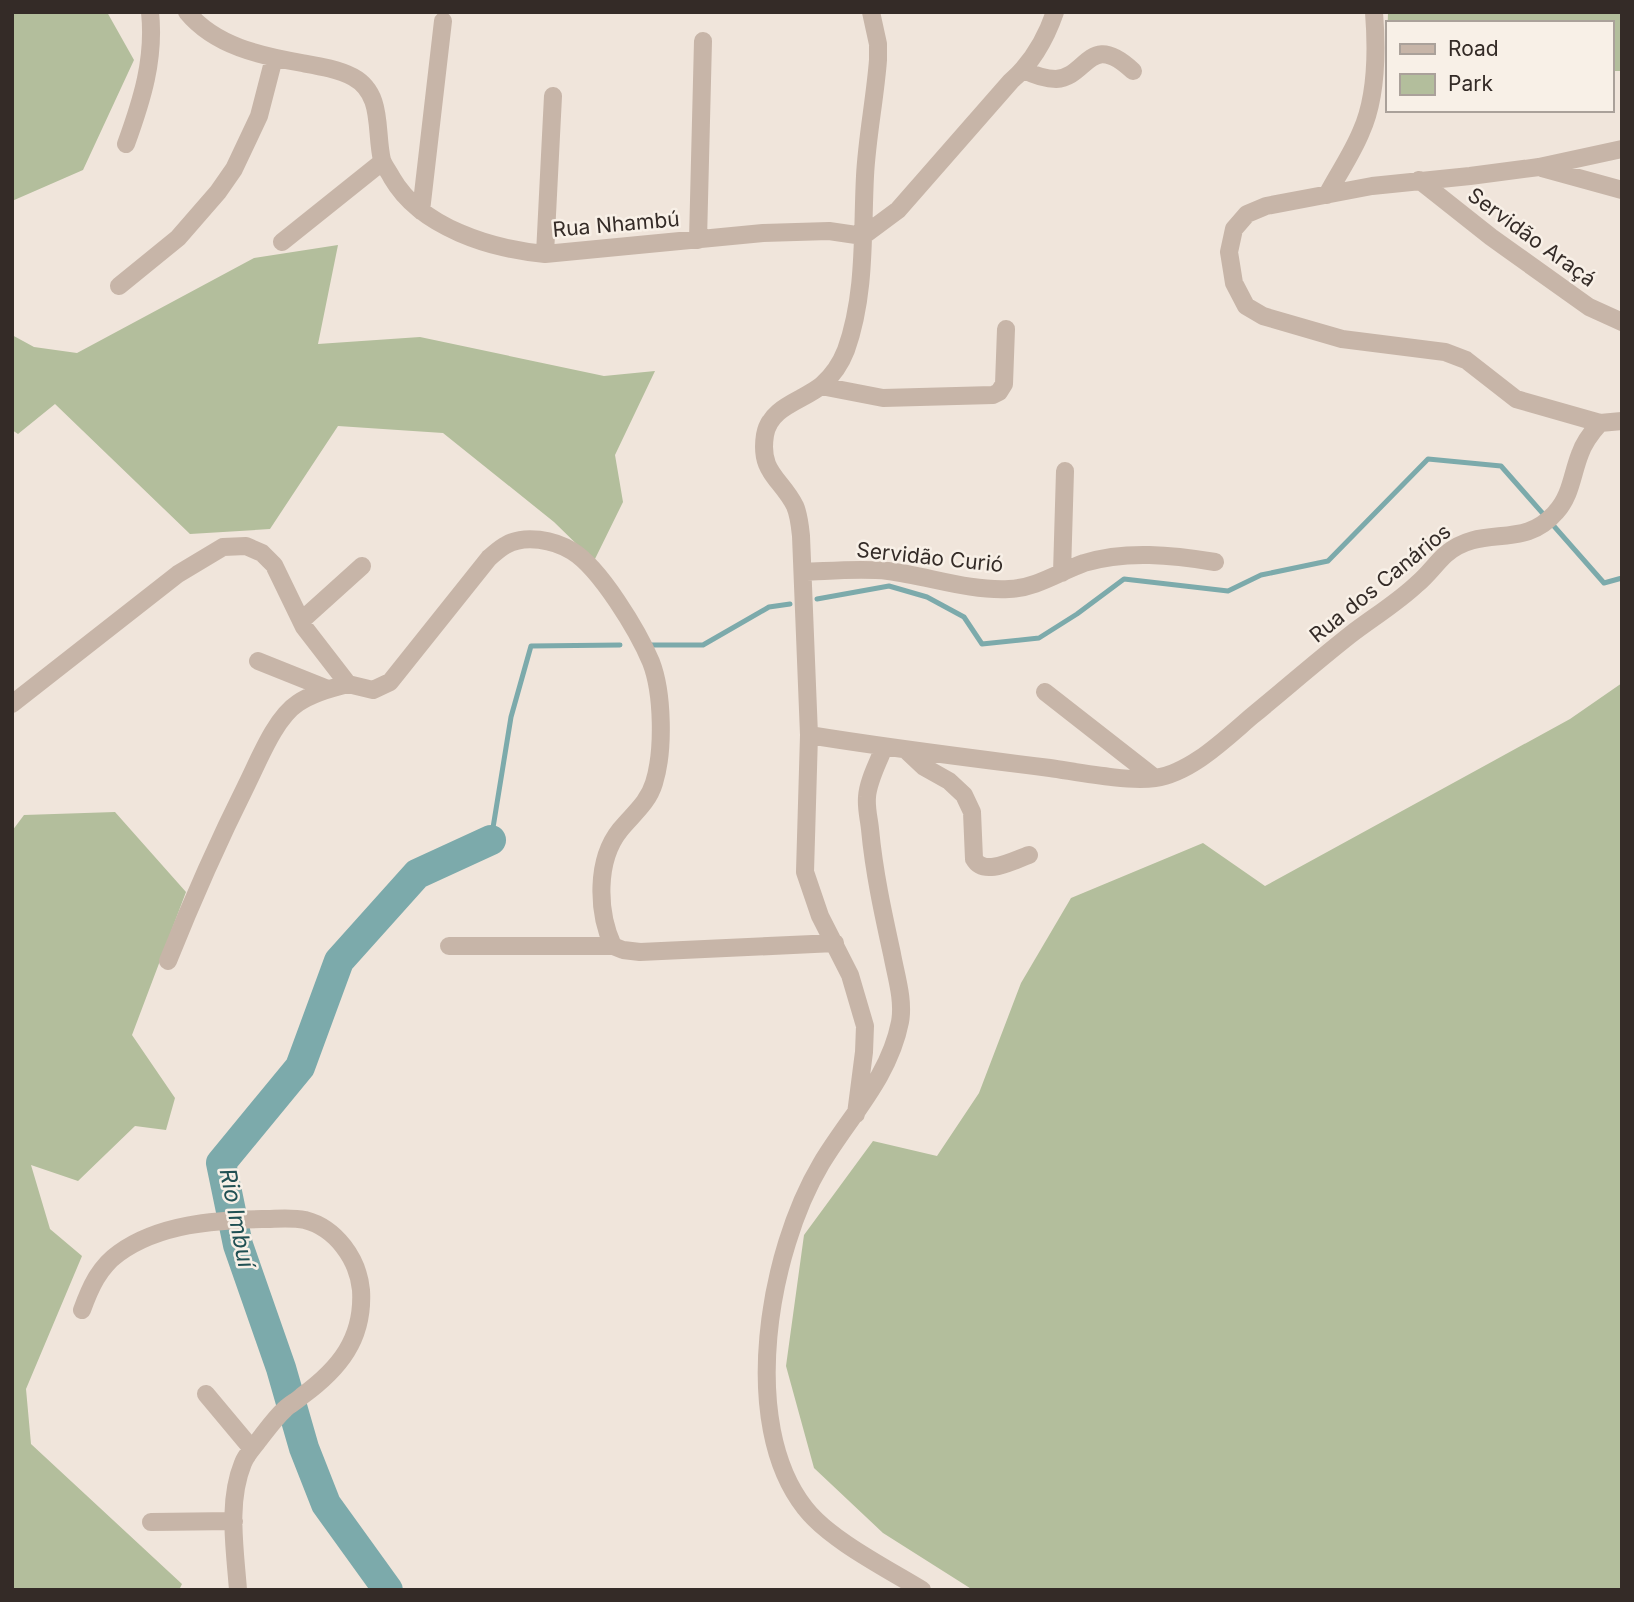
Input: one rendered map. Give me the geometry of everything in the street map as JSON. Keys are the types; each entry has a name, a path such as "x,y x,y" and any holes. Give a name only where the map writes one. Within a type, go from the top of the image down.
{"street":[{"path":"126,144 140,106 150,64 153,38 150,12"},
{"name":"Rua Nhambú","path":"187,12 198,25 237,47 274,58 338,71 356,79 368,90 376,104 382,162 397,187 421,212 471,236 525,252 545,254 796,231 829,231 863,236"},
{"path":"856,1114 865,1026 850,975 820,916 805,872 809,735 803,572 798,514 787,492 769,471 764,454 767,425 789,403 821,386 836,370 854,322 864,250 868,142 878,60 878,44 871,12"},
{"path":"863,236 898,210 1011,81 1024,70 1048,33 1055,12"},
{"path":"1327,195 1362,130 1368,110 1375,60 1374,12"},
{"path":"421,212 443,21"},
{"path":"698,240 703,41"},
{"path":"1024,70 1038,76 1057,79 1068,75 1095,56 1107,54 1121,60 1133,71"},
{"path":"119,286 178,238 226,181 259,116 274,58"},
{"path":"545,254 552,96"},
{"path":"1622,149 1538,167 1371,186 1266,206 1247,214 1234,229 1229,253 1234,283 1246,306 1263,316 1342,339 1445,352 1466,360 1516,399 1600,423 1622,421"},
{"path":"282,242 382,162"},
{"path":"1538,167 1622,190"},
{"name":"Servidão Araçá","path":"1419,180 1491,237 1589,307 1622,322"},
{"path":"821,386 883,398 993,395 999,392 1004,384 1006,330"},
{"name":"Rua dos Canários","path":"809,735 907,751 1116,777 1155,778 1194,761 1230,734 1349,636 1418,584 1445,555 1462,542 1482,536 1524,534 1551,517 1568,493 1588,436 1600,423"},
{"path":"1062,573 1065,471"},
{"path":"168,961 198,886 263,751 280,723 296,704 328,689 348,684 373,690 390,682 489,558 507,544 524,539 542,540 570,550 591,565 616,600 651,663 658,692 659,755 654,782 646,800 609,845 605,862 603,910 607,933 613,946"},
{"path":"12,704 178,574 223,547 246,546 262,553 274,565 317,647 348,684"},
{"name":"Servidão Curió","path":"803,572 886,571 986,589 1012,589 1035,584 1085,563 1148,555 1216,562"},
{"path":"301,621 362,566"},
{"path":"258,661 328,689"},
{"path":"1045,692 1155,778"},
{"path":"884,747 867,797 873,868 900,996 901,1019 889,1059 856,1114 820,1165 798,1209 780,1264 771,1312 766,1382 780,1463 792,1489 806,1509 822,1526 922,1590"},
{"path":"907,751 924,767 949,781 964,795 972,812 974,859 978,865 984,868 993,867 1029,855"},
{"path":"449,946 613,946 640,952 835,943"},
{"path":"82,1310 90,1289 102,1270 118,1254 162,1233 214,1221 306,1220 331,1233 349,1251 361,1287 361,1314 356,1335 340,1364 285,1408 244,1460 235,1485 238,1590"},
{"path":"206,1394 252,1449"},
{"path":"151,1522 234,1521"}],"green space":[{"path":"12,12 107,12 134,60 83,170 12,201"},
{"path":"1388,12 1622,12 1622,71 1613,71 1613,21 1388,21"},
{"path":"338,245 318,344 420,337 604,376 655,371 615,455 623,502 594,561 554,522 443,433 338,426 270,529 190,534 55,404 18,434 12,430 12,335 34,347 77,353 254,258"},
{"path":"1622,683 1622,1590 973,1590 883,1533 814,1468 786,1366 804,1235 873,1141 937,1156 979,1093 1021,983 1071,898 1203,843 1265,886 1570,719"},
{"path":"115,812 186,892 132,1035 175,1098 166,1130 135,1126 78,1181 31,1165 50,1229 82,1256 26,1389 31,1444 182,1584 179,1590 12,1590 12,831 24,815"}],"waterway":[{"path":"817,599 889,586 927,597 964,617 982,644 1039,638 1124,579 1228,591 1261,575 1328,561 1428,459 1501,466 1604,583 1622,578"},
{"path":"649,645 703,645 769,607 790,604"},
{"path":"491,840 511,717 531,646 620,645"},
{"name":"Rio Imbuí","path":"388,1590 326,1504 304,1448 281,1368 238,1245 221,1163 300,1067 339,961 417,874 491,840"}]}
